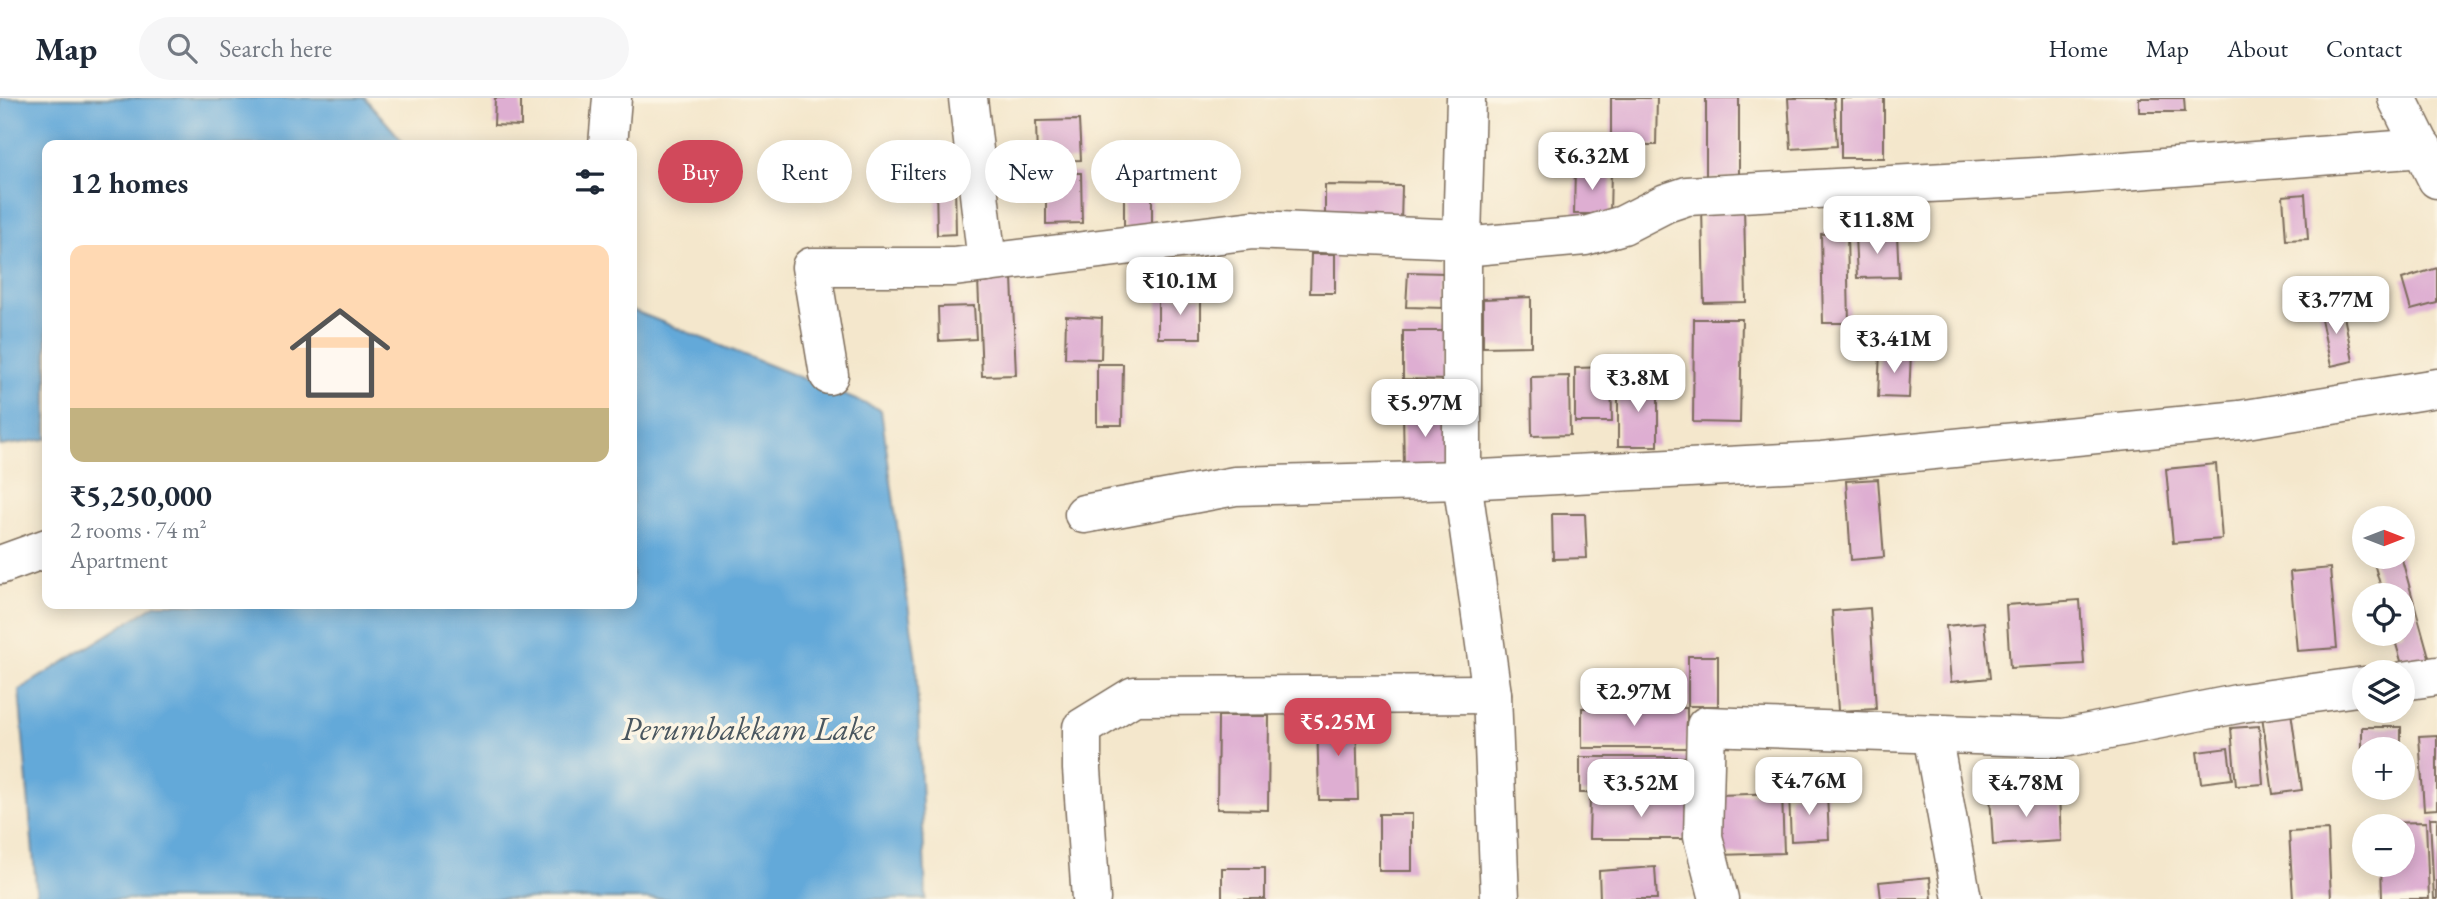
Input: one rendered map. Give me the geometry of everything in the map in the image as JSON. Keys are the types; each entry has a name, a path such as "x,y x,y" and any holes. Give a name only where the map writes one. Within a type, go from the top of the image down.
{"street":[{"path":"608,140 612,98"},
{"path":"968,98 987,263"},
{"path":"1466,98 1462,243 1462,480 1492,694 1500,899"},
{"path":"829,375 811,267 954,267 1253,230 1462,243 1586,236 1623,225 1666,203 1687,196 2058,176 2430,164 2397,98"},
{"path":"1084,514 1235,486 1462,480 1822,461 2240,419 2437,388"},
{"path":"0,565 42,550"},
{"path":"2415,679 2437,676"},
{"path":"1719,899 1703,837 1706,726 2064,738 2242,702 2352,688"},
{"path":"1091,899 1082,769 1082,728 1134,696 1492,694"},
{"path":"1932,734 1962,899"}],"water":[{"path":"0,98 365,98 402,140 42,140 42,440 0,446"},
{"name":"Perumbakkam Lake","path":"637,312 881,410 916,661 926,899 37,899 19,690 149,609 637,609"}],"building":[{"path":"495,98 521,98 521,126 494,125"},
{"path":"1611,98 1657,98 1656,145 1611,145"},
{"path":"1706,98 1739,98 1739,178 1706,178"},
{"path":"1788,98 1834,98 1837,146 1791,149"},
{"path":"1841,98 1884,98 1884,158 1841,158"},
{"path":"2139,98 2184,98 2185,112 2139,112"},
{"path":"1079,120 1081,160 1077,160 1077,140 1036,140 1036,121"},
{"path":"1575,169 1611,170 1610,214 1574,214"},
{"path":"1077,173 1081,173 1082,223 1046,224 1046,203 1077,203"},
{"path":"1325,185 1402,186 1401,223 1325,223"},
{"path":"2305,194 2308,239 2286,240 2283,196"},
{"path":"936,203 955,203 956,234 937,235"},
{"path":"1124,203 1152,203 1152,228 1124,228"},
{"path":"1744,205 1746,302 1704,303 1702,206"},
{"path":"1847,233 1849,323 1823,323 1821,234"},
{"path":"1897,234 1899,277 1857,278 1855,236"},
{"path":"1311,254 1335,254 1335,293 1310,293"},
{"path":"2437,268 2437,303 2411,310 2402,279"},
{"path":"1408,272 1445,273 1444,308 1406,307"},
{"path":"1012,277 1016,375 982,376 978,279"},
{"path":"1158,297 1201,297 1201,338 1158,338"},
{"path":"1531,297 1531,346 1483,347 1483,299"},
{"path":"974,306 976,339 939,341 938,307"},
{"path":"2342,306 2353,361 2331,366 2319,310"},
{"path":"1066,316 1102,318 1101,359 1065,358"},
{"path":"1694,319 1742,319 1740,423 1693,422"},
{"path":"1403,331 1450,331 1448,380 1403,379"},
{"path":"1880,351 1911,353 1909,398 1878,397"},
{"path":"1097,364 1123,364 1122,425 1097,425"},
{"path":"1611,367 1612,422 1575,422 1575,368"},
{"path":"1569,376 1570,435 1532,436 1531,377"},
{"path":"1618,381 1658,381 1658,446 1618,446"},
{"path":"1403,411 1447,411 1448,467 1404,468"},
{"path":"2216,464 2222,539 2173,543 2166,469"},
{"path":"1878,479 1884,557 1851,560 1846,481"},
{"path":"1552,514 1585,514 1587,558 1553,559"},
{"path":"2330,568 2337,648 2297,651 2290,572"},
{"path":"2376,569 2405,569 2408,583 2380,583"},
{"path":"2080,600 2084,664 2010,668 2006,605"},
{"path":"2415,606 2431,664 2415,668 2415,660 2401,660 2397,646 2415,646"},
{"path":"1870,608 1876,709 1838,711 1832,611"},
{"path":"1984,622 1990,678 1951,682 1946,626"},
{"path":"1688,656 1718,656 1718,706 1688,706"},
{"path":"1582,708 1687,708 1687,748 1582,748"},
{"path":"2291,712 2302,790 2273,794 2262,716"},
{"path":"1356,715 1358,800 1319,800 1317,716"},
{"path":"1218,716 1269,716 1268,810 1217,809"},
{"path":"2259,726 2263,784 2236,786 2231,728"},
{"path":"2362,727 2401,727 2401,737 2362,737"},
{"path":"2437,735 2437,809 2424,810 2419,736"},
{"path":"2228,748 2232,779 2201,783 2197,752"},
{"path":"1580,757 1689,757 1689,793 1580,793"},
{"path":"1782,793 1784,853 1720,855 1718,795"},
{"path":"1827,793 1829,839 1791,841 1789,795"},
{"path":"2059,793 2061,841 1993,845 1990,796"},
{"path":"1590,798 1692,798 1692,839 1589,839"},
{"path":"1379,814 1412,814 1412,871 1379,871"},
{"path":"2430,818 2437,818 2437,899 2434,899"},
{"path":"2415,822 2426,822 2429,899 2382,899 2381,877 2415,877"},
{"path":"2328,830 2331,899 2293,899 2289,832"},
{"path":"1655,867 1657,899 1600,899 1599,871"},
{"path":"1222,868 1265,868 1265,899 1222,899"},
{"path":"1930,877 1932,899 1881,899 1879,882"}]}
